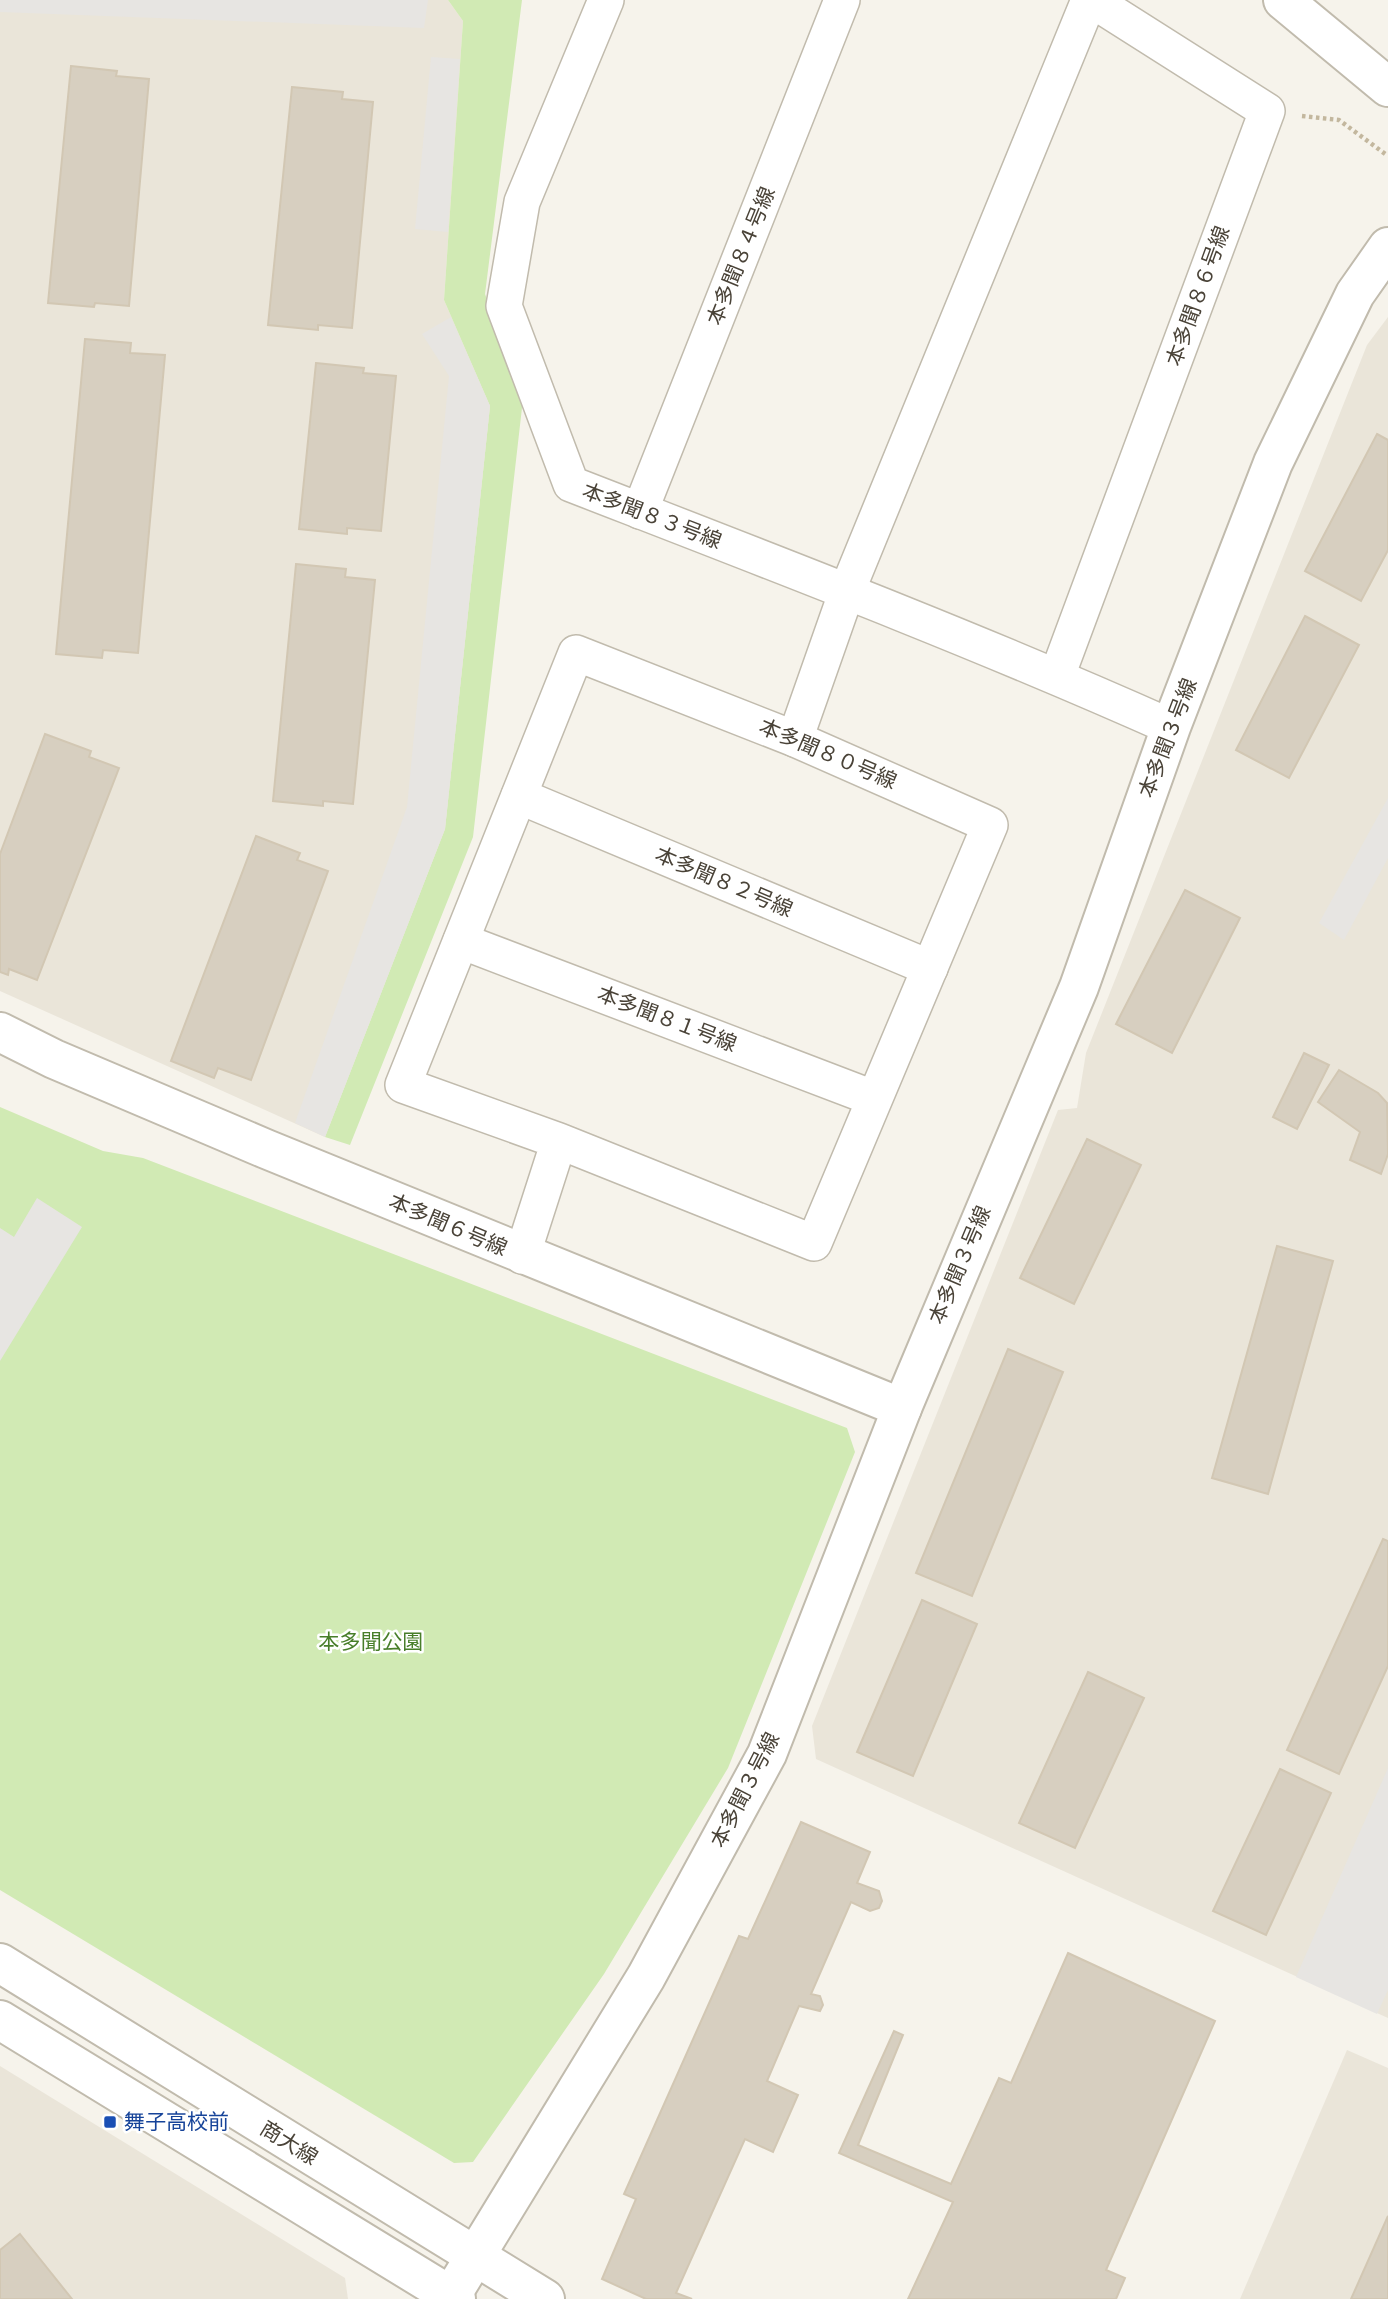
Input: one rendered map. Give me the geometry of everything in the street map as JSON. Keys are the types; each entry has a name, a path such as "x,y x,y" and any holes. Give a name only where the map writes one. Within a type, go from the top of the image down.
{"street":[{"name":"本多聞８３号線","path":"606,0 522,202 504,306 571,484 1057,676 1171,727"},
{"name":"本多聞８４号線","path":"640,511 842,0"},
{"path":"795,739 847,591 1090,0 1267,111"},
{"path":"1283,0 1388,87"},
{"name":"本多聞８６号線","path":"1057,676 1267,111"},
{"name":"本多聞３号線","path":"452,2298 646,1977 767,1754 902,1408 1079,987 1171,727 1273,463 1355,294 1388,247"},
{"name":"本多聞８０号線","path":"576,653 795,739 990,825 814,1243 559,1141 402,1085 576,653"},
{"name":"本多聞８２号線","path":"519,796 930,968"},
{"name":"本多聞８１号線","path":"461,941 873,1098"},
{"name":"本多聞６号線","path":"0,1032 54,1059 522,1256 902,1408"},
{"path":"522,1256 559,1141"},
{"name":"商大線","path":"0,1963 545,2299"},
{"name":"商大線","path":"0,2020 452,2298"}],"path":[{"path":"1267,111 1339,120 1388,156"}],"shaded area":[{"path":"0,0 448,0 463,21 444,300 490,406 445,829 325,1137 0,991"},
{"path":"0,0 428,0 424,28 0,12"},
{"path":"431,57 460,59 448,232 415,229"},
{"path":"451,317 490,406 445,829 325,1137 295,1123 407,807 449,376 422,334"},
{"path":"1388,317 1388,2018 816,1759 812,1726 1058,1110 1077,1108 1086,1053 1367,345"},
{"path":"1388,798 1388,858 1344,940 1319,923"},
{"path":"37,1198 82,1227 0,1361 0,1228 14,1237"},
{"path":"1388,1768 1388,1990 1377,2014 1296,1977"},
{"path":"1347,2050 1388,2068 1388,2299 1240,2299"},
{"path":"0,2066 345,2278 348,2299 0,2299"}],"green space":[{"path":"448,0 522,0 485,294 523,399 473,837 350,1145 325,1137 445,829 490,406 444,300 463,21"},
{"name":"本多聞公園","path":"0,1107 103,1151 143,1158 847,1428 855,1452 728,1768 604,1974 473,2162 454,2163 0,1890"}],"building":[{"path":"71,66 117,71 116,76 149,79 129,306 95,303 94,307 48,303"},
{"path":"292,87 343,92 342,99 373,102 352,328 318,325 318,330 268,325"},
{"path":"85,339 131,343 130,353 165,355 138,653 103,650 102,658 56,654"},
{"path":"316,363 364,368 363,373 396,376 381,531 347,528 347,534 299,529"},
{"path":"1377,434 1388,440 1388,550 1361,601 1305,571"},
{"path":"296,564 346,569 345,577 375,580 353,804 323,801 323,806 273,801"},
{"path":"1305,616 1359,645 1289,778 1236,750"},
{"path":"45,734 91,751 89,757 119,768 37,980 9,969 8,975 0,972 0,854"},
{"path":"256,836 300,853 297,860 328,871 251,1080 218,1068 214,1078 171,1061"},
{"path":"1185,890 1240,918 1172,1053 1116,1024"},
{"path":"1304,1053 1329,1065 1297,1129 1273,1117"},
{"path":"1339,1070 1378,1093 1387,1103 1388,1154 1381,1174 1350,1160 1360,1132 1318,1102"},
{"path":"1087,1139 1141,1165 1074,1304 1020,1278"},
{"path":"1277,1246 1333,1261 1268,1494 1212,1478"},
{"path":"1008,1349 1063,1372 972,1596 916,1573"},
{"path":"1383,1539 1388,1541 1388,1666 1339,1774 1287,1750"},
{"path":"922,1600 977,1624 913,1776 857,1752"},
{"path":"1088,1672 1144,1698 1075,1848 1019,1823"},
{"path":"1280,1769 1331,1793 1266,1935 1213,1911"},
{"path":"801,1822 870,1852 857,1883 879,1891 882,1901 879,1908 870,1911 851,1902 811,1994 820,1996 823,2005 820,2011 799,2006 767,2081 798,2095 773,2152 745,2139 676,2293 692,2299 646,2299 602,2279 636,2199 624,2194 739,1936 748,1939"},
{"path":"1068,1953 1215,2021 1106,2270 1125,2278 1116,2299 908,2299 953,2202 839,2153 894,2031 903,2035 858,2145 951,2184 999,2078 1011,2083"},
{"path":"1388,2216 1388,2299 1351,2299"},
{"path":"20,2234 72,2299 0,2299 0,2250"}],"place":[{"name":"舞子高校前","path":"110,2122"}]}
